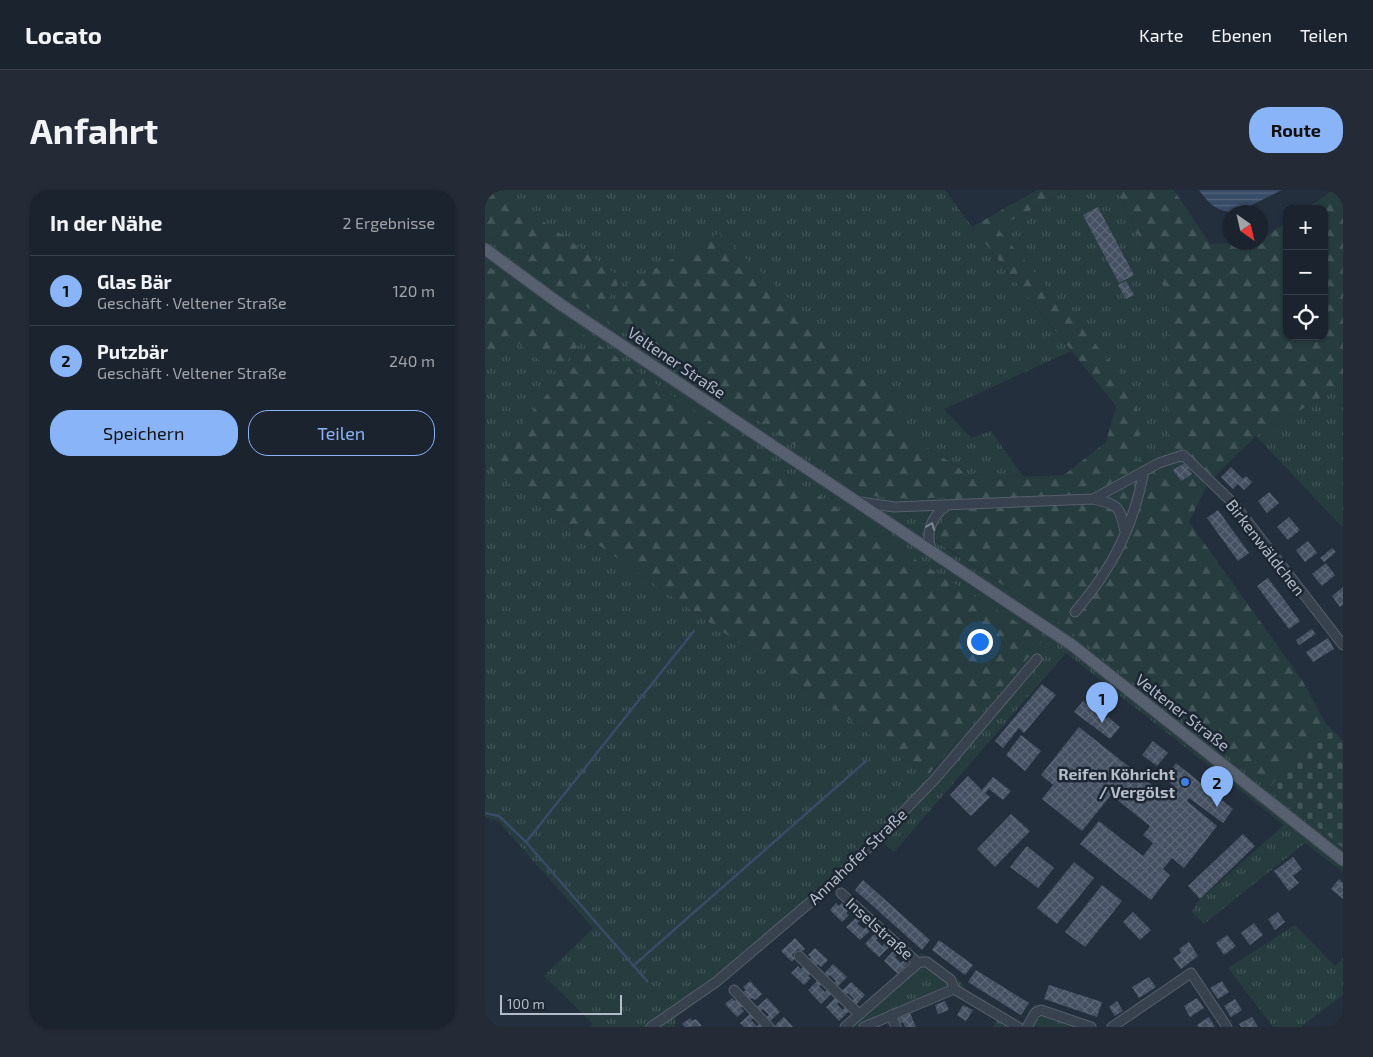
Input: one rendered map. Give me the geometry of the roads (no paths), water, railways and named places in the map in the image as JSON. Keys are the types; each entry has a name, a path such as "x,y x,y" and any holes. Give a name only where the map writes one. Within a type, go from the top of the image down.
{"main road":[{"name":"Veltener Straße","path":"485,248 560,304 1072,646 1343,860"}],"street":[{"name":"Birkenwäldchen","path":"1144,471 1159,463 1183,455 1234,504 1343,645"},
{"path":"1093,499 1144,471"},
{"path":"1075,612 1101,579 1118,551 1139,498 1144,471"},
{"path":"853,500 875,506 894,507 1093,499 1112,503 1121,513 1125,532"},
{"path":"932,551 928,540 931,525 937,513 946,506"},
{"name":"Annahofer Straße","path":"651,1027 665,1023 827,888 936,778 1037,659"},
{"name":"Inselstraße","path":"841,893 918,963"},
{"path":"799,956 859,1014"},
{"name":"Inselstraße","path":"845,1027 918,963 922,962 927,962 951,980 954,989 1018,1027"},
{"path":"1112,1027 1191,973 1227,1027"},
{"path":"864,1027 954,989"},
{"path":"734,990 769,1027"},
{"path":"1027,1027 1035,1013 1041,1010 1070,1024 1091,1027"},
{"path":"891,1015 896,1027"}],"water":[{"path":"1199,190 1282,190 1251,205 1223,205 1223,210 1215,207"}],"waterway":[{"path":"526,842 694,631"},
{"path":"633,966 866,761"},
{"path":"485,813 499,816 526,842 647,981"}],"place":[{"name":"Glas Bär","path":"1102,723"},
{"name":"Reifen Köhricht / Vergölst","path":"1185,782"},
{"name":"Putzbär","path":"1217,807"}]}
